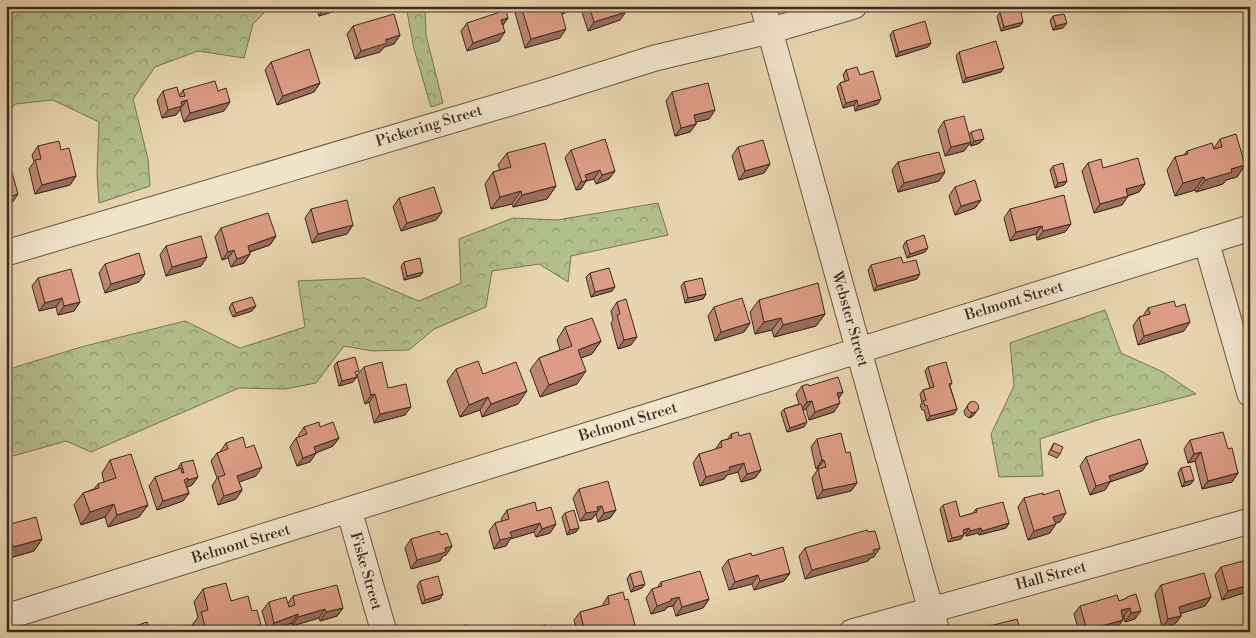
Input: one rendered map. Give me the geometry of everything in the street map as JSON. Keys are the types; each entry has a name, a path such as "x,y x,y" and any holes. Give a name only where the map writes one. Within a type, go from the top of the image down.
{"street":[{"name":"Webster Street","path":"762,6 934,621"},
{"name":"Pickering Street","path":"6,253 655,58 770,31 854,6"},
{"name":"Belmont Street","path":"6,617 1250,228"},
{"path":"1206,241 1250,394"},
{"name":"Fiske Street","path":"348,510 384,632"},
{"name":"Hall Street","path":"852,632 934,621 1250,521"}],"green space":[{"path":"6,6 271,6 253,24 244,58 198,51 155,67 133,99 148,159 150,186 99,203 97,173 99,122 53,100 15,104 6,116"},
{"path":"406,6 425,6 426,35 443,103 431,107 414,49"},
{"path":"658,203 668,235 571,256 568,282 539,264 492,271 486,307 434,329 409,350 372,351 344,346 316,383 285,389 239,388 91,452 66,441 6,458 6,370 81,347 185,321 240,348 305,327 298,281 364,278 419,301 461,283 459,239 513,218 557,220"},
{"path":"1105,310 1121,353 1163,372 1196,394 1104,418 1040,439 1043,476 999,477 991,434 1014,386 1010,343"}],"building":[{"path":"521,6 537,6 538,9 547,6 563,6 560,7 566,29 531,39"},
{"path":"589,6 624,6 626,12 594,22"},
{"path":"1020,7 1023,22 1004,27 1000,12"},
{"path":"506,10 508,18 501,20 505,32 473,43 467,23"},
{"path":"394,14 400,35 385,40 387,43 361,51 353,26"},
{"path":"1064,14 1067,23 1056,26 1053,16"},
{"path":"925,21 931,43 899,52 893,31"},
{"path":"996,41 1004,68 966,78 959,52"},
{"path":"309,49 320,83 283,96 271,62"},
{"path":"857,67 860,75 873,71 881,99 858,106 857,100 846,103 840,83 849,80 846,70"},
{"path":"215,81 218,91 226,88 230,102 190,113 187,100 181,102 182,106 168,110 163,91 177,87 180,97 185,96 183,90"},
{"path":"708,83 715,110 694,115 696,124 681,128 672,92"},
{"path":"964,116 971,142 951,147 944,121"},
{"path":"981,129 984,139 974,141 971,132"},
{"path":"1236,134 1245,165 1231,169 1232,172 1205,180 1204,177 1183,183 1175,157 1188,154 1187,151 1212,143 1214,149 1222,147 1220,139"},
{"path":"605,139 615,171 602,175 600,170 585,175 587,180 582,182 571,150"},
{"path":"763,140 770,164 745,171 738,147"},
{"path":"59,141 61,150 69,148 76,176 42,185 35,160 41,159 38,146"},
{"path":"545,143 556,186 522,195 521,191 500,197 493,172 511,167 507,153"},
{"path":"939,152 945,172 904,183 898,162"},
{"path":"8,158 18,194 6,198 6,159"},
{"path":"1138,158 1145,184 1126,189 1128,196 1100,204 1088,163 1101,159 1103,168"},
{"path":"1063,163 1067,181 1058,183 1053,166"},
{"path":"975,180 981,200 961,206 955,187"},
{"path":"434,187 442,212 407,223 399,198"},
{"path":"1064,195 1071,224 1043,231 1042,226 1016,232 1010,209"},
{"path":"347,200 353,225 318,234 311,209"},
{"path":"268,213 276,236 248,246 250,254 237,259 234,250 228,252 221,228"},
{"path":"924,235 928,248 910,254 906,241"},
{"path":"201,236 207,257 172,267 166,246"},
{"path":"139,253 145,274 111,284 105,264"},
{"path":"901,257 903,263 916,260 920,274 877,286 871,265"},
{"path":"420,258 423,272 407,276 404,262"},
{"path":"609,268 615,287 595,292 590,273"},
{"path":"71,269 80,302 64,306 62,298 45,303 38,278"},
{"path":"702,278 706,294 688,298 684,282"},
{"path":"818,283 825,314 783,325 781,318 764,322 759,300"},
{"path":"6,297 11,311 8,312 12,323 6,324"},
{"path":"252,297 256,306 236,313 232,303"},
{"path":"742,298 750,323 721,332 714,307"},
{"path":"626,299 637,337 624,340 617,315 620,314 617,302"},
{"path":"1174,301 1176,307 1185,304 1190,322 1144,336 1139,317 1150,314 1148,308"},
{"path":"592,318 601,341 578,350 586,371 549,385 539,358 572,346 565,327"},
{"path":"355,357 359,371 355,372 357,377 342,381 337,362"},
{"path":"478,361 483,374 516,362 527,391 491,404 488,397 469,405 456,369"},
{"path":"382,362 388,388 406,384 411,407 380,414 375,394 371,395 364,367"},
{"path":"946,362 952,383 949,384 957,409 930,416 927,405 925,406 923,401 926,400 923,390 934,387 928,367"},
{"path":"838,377 843,392 837,393 840,403 815,412 812,401 807,402 802,386 808,384 809,386"},
{"path":"973,401 979,407 973,413 967,407"},
{"path":"801,404 807,422 790,428 784,409"},
{"path":"319,422 320,427 333,422 339,438 314,447 316,453 303,458 296,438 307,434 304,427"},
{"path":"738,432 739,436 750,433 761,470 747,474 744,463 729,467 730,470 706,477 699,454 722,447 721,441 732,438 731,434"},
{"path":"1223,432 1228,449 1232,448 1238,473 1208,481 1201,452 1194,454 1190,440"},
{"path":"841,433 846,453 850,452 857,483 823,490 818,469 826,467 824,460 822,460 817,439"},
{"path":"243,437 246,448 254,445 262,467 237,476 242,490 224,496 218,477 225,475 217,453 228,449 226,443"},
{"path":"1140,439 1148,463 1109,476 1111,481 1096,486 1086,457"},
{"path":"1054,443 1063,447 1060,454 1051,450"},
{"path":"131,454 148,505 117,515 114,504 90,512 83,493 99,488 98,484 116,478 110,460"},
{"path":"193,460 198,477 184,480 189,493 163,501 155,477 181,468 182,473 184,473 181,463"},
{"path":"1190,466 1194,480 1185,482 1181,468"},
{"path":"608,481 616,510 604,513 602,506 597,507 598,511 586,513 579,489"},
{"path":"1059,490 1066,513 1053,517 1056,524 1034,531 1024,498"},
{"path":"956,501 960,517 977,512 976,509 1003,502 1009,523 982,531 981,528 970,531 969,528 963,530 964,535 952,538 943,505"},
{"path":"535,502 537,511 551,507 556,524 542,529 540,523 510,532 512,537 500,540 495,523 509,519 507,510"},
{"path":"574,510 579,528 570,530 565,513"},
{"path":"36,517 42,539 13,547 11,540 6,541 6,522 7,525"},
{"path":"867,530 868,532 875,531 880,548 873,550 874,553 812,570 805,548"},
{"path":"439,531 441,535 447,533 452,546 445,548 446,552 417,560 411,539"},
{"path":"783,547 790,573 760,581 758,575 735,582 728,560 751,553 752,556"},
{"path":"1250,559 1250,585 1228,591 1221,567"},
{"path":"641,571 645,584 634,587 630,574"},
{"path":"700,571 709,599 682,607 679,597 657,606 652,589 662,586 661,582"},
{"path":"1204,573 1211,597 1179,607 1181,616 1168,619 1161,585"},
{"path":"438,576 443,594 425,600 420,581"},
{"path":"226,583 231,601 248,596 252,611 257,610 261,625 233,632 221,632 219,626 206,630 201,612 208,610 203,589"},
{"path":"337,585 343,608 326,612 325,609 298,617 298,614 274,623 269,602 286,597 289,607 295,605 293,596"},
{"path":"623,592 625,600 628,599 635,625 607,632 585,632 580,612 609,604 608,596"},
{"path":"1136,594 1141,611 1131,613 1130,608 1121,610 1123,620 1087,630 1080,606 1117,595 1119,601"},
{"path":"1017,619 1021,632 992,632 990,626"},
{"path":"147,622 151,632 118,632"},
{"path":"467,625 469,632 448,632 448,630"},
{"path":"546,625 548,632 529,632 529,630"}]}
